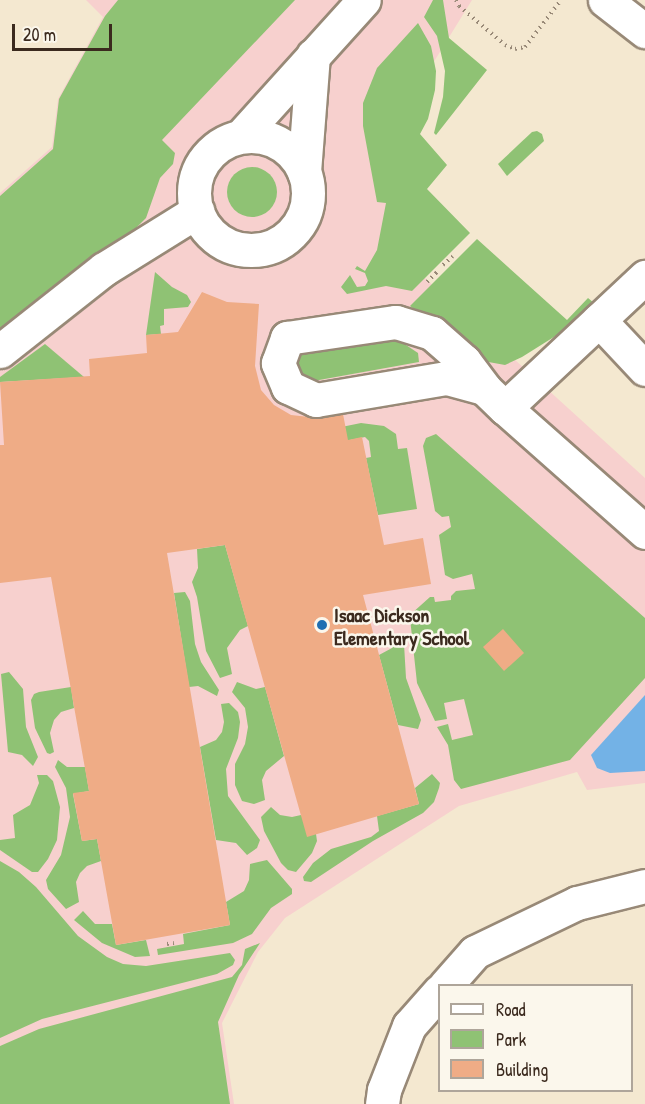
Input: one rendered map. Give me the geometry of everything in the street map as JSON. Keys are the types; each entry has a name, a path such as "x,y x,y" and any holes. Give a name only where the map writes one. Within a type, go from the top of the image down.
{"street":[{"path":"241,136 364,0"},
{"path":"604,0 645,31"},
{"path":"304,172 294,155 279,143 261,136 241,136 222,142 207,155 197,172 193,191 196,211 206,228 219,240 235,248 252,250 270,247 286,238 302,217 308,192 304,172 313,55"},
{"path":"0,351 104,269 196,211"},
{"path":"494,398 599,320 645,277"},
{"path":"599,320 645,369"},
{"path":"494,398 446,378 316,399 288,387 278,363 287,338 396,322 432,333 464,361 494,398 645,532"},
{"path":"447,984 475,952 577,903 645,886"},
{"path":"382,1104 384,1090 409,1026 438,993"}],"path":[{"path":"456,0 459,6 505,45 515,50 525,47 561,0"},
{"path":"443,265 453,256"},
{"path":"427,282 437,272"},
{"path":"167,944 174,943"}],"shaded area":[{"name":"Isaac Dickson Elementary School","path":"86,0 472,0 393,128 402,257 645,478 645,783 587,790 577,772 459,806 285,918 258,952 222,1023 234,1104 0,1104 0,193 52,147 58,99 103,17"}],"green space":[{"path":"118,0 295,0 162,140 175,153 173,164 160,178 146,218 126,238 0,340 0,196 53,149 59,99 105,16"},
{"path":"433,0 443,0 449,38 487,70 436,135 434,133 443,97 445,71 437,36 424,17"},
{"path":"418,23 431,46 436,71 435,90 428,119 420,134 447,165 427,189 470,233 412,291 386,286 347,294 341,287 350,275 357,287 365,286 368,281 365,273 355,269 357,266 365,271 377,250 386,203 377,202 363,126 363,103 377,68"},
{"path":"537,131 542,134 544,141 507,176 498,164 532,132"},
{"path":"247,167 257,167 270,174 277,187 277,197 270,210 257,217 247,217 238,213 231,206 227,197 227,187 231,178 238,171"},
{"path":"477,239 567,320 588,298 594,303 573,325 522,357 505,365 483,361 410,306"},
{"path":"155,272 172,287 187,295 191,302 188,307 164,309 164,325 160,326 161,334 146,335"},
{"path":"389,338 397,339 418,353 419,362 308,382 302,381 294,360 306,352"},
{"path":"45,344 84,377 0,382 0,377"},
{"path":"361,423 384,426 396,434 398,449 407,448 417,509 378,515 366,458 371,457 369,441 365,437 345,441 317,432"},
{"path":"436,434 645,618 645,678 570,760 461,789 454,780 448,745 437,727 448,724 452,740 473,735 464,699 444,703 447,719 435,721 417,683 410,618 411,614 430,597 434,597 435,602 451,600 451,596 456,591 475,589 472,574 453,579 445,575 439,535 451,527 449,516 442,517 435,511 423,446 426,438"},
{"path":"225,545 248,626 240,630 227,648 232,674 220,678 206,651 197,597 192,582 198,568 197,549"},
{"path":"185,592 190,601 195,644 201,662 219,690 217,696 198,686 189,687 174,593"},
{"path":"395,641 404,644 406,678 421,720 418,729 398,725 379,655 392,648"},
{"path":"9,672 23,689 26,727 38,757 33,766 22,755 8,752 1,674"},
{"path":"237,682 256,689 265,687 284,756 266,771 262,780 265,800 254,804 242,801 235,785 235,764 245,744 248,727 245,708 232,692"},
{"path":"71,687 74,708 61,712 54,720 50,733 54,752 47,753 35,728 31,700 34,694 39,692"},
{"path":"229,703 238,712 240,722 238,738 226,769 228,796 260,840 257,848 247,855 236,843 216,840 200,747 216,740 222,732 224,722 221,704"},
{"path":"58,760 67,767 85,767 89,791 73,794 82,841 97,839 101,861 87,866 80,873 76,882 79,902 66,909 48,889 46,880 61,855 70,817 66,788 55,767"},
{"path":"432,774 440,783 439,788 434,802 423,813 373,841 311,882 304,881 303,877 313,863 331,849 371,837 379,831 377,816 419,804 415,788"},
{"path":"37,775 47,775 53,781 60,807 57,840 48,859 38,872 32,872 0,850 0,840 15,838 13,815 30,805 39,783"},
{"path":"271,807 280,815 292,817 301,815 316,834 317,841 312,853 296,872 288,870 281,863 264,831 261,817"},
{"path":"267,860 292,889 292,894 271,908 252,934 233,943 158,955 157,949 184,944 183,934 230,925 226,902 244,891 249,880 250,864"},
{"path":"0,861 19,872 36,887 78,936 107,957 123,964 146,966 230,953 235,960 233,965 217,974 42,1019 0,1038"},
{"path":"83,911 95,924 112,924 116,945 146,940 150,956 135,957 102,943 74,920"},
{"path":"260,943 239,975 218,1022 230,1104 0,1104 0,1046 39,1029 232,977 242,965 245,949"}],"water":[{"path":"645,695 645,771 610,773 597,768 591,755"}],"building":[{"name":"Isaac Dickson Elementary School","path":"202,292 227,302 259,304 255,366 261,390 274,405 291,415 318,418 343,414 348,440 362,437 384,545 423,538 431,584 363,595 419,804 307,837 225,545 167,553 230,925 116,945 97,839 82,841 73,793 89,791 51,577 0,583 0,445 4,445 0,382 90,376 89,359 147,353 146,335 178,332"},
{"path":"503,629 524,653 504,671 483,647"}],"place":[{"name":"Isaac Dickson Elementary School","path":"322,625"}]}
